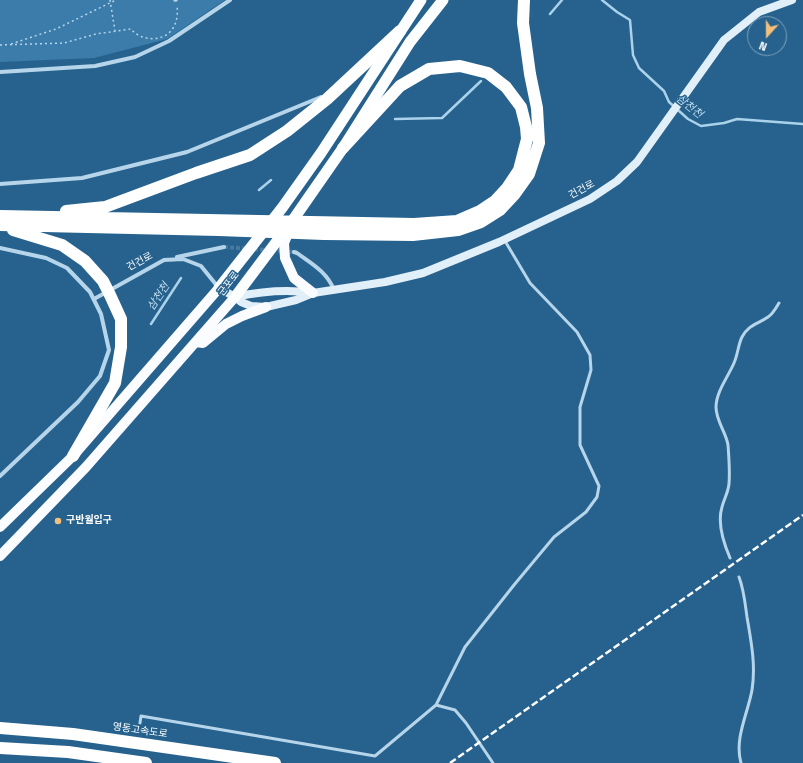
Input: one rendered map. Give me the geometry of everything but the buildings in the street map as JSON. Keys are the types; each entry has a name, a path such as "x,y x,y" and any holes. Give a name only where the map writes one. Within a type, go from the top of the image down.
{"highway":[{"name":"군포로","path":"219,288 282,208 321,153 421,0"},
{"name":"군포로","path":"235,297 295,217 343,148 410,42 443,0"},
{"path":"4,222 325,228 413,235 458,230 481,222 500,210 514,195 529,174 539,143 537,108 530,74 523,23 524,0"},
{"path":"4,222 105,207 188,175 250,155 287,130 337,91 400,31"},
{"path":"325,228 457,221 480,211 495,201 520,170 527,139 526,126 521,107 506,87 488,72 460,66 429,69 400,86 343,148"},
{"path":"4,222 27,234 62,246 85,261 103,281 121,320 121,347 115,383 72,456"},
{"name":"영동고속도로","path":"0,728 73,734 275,763"},
{"path":"0,748 68,752 146,763"}],"main road":[{"name":"건건로","path":"219,288 241,302 251,306 266,307 296,300 313,293 385,282 423,272 504,240 590,199 617,181 637,162 724,40 760,12 792,0"},
{"path":"295,217 284,243 285,258 294,278 313,293"},
{"name":"군포로","path":"0,527 72,456 219,288"},
{"name":"건건로","path":"235,297 251,294 300,291 313,293"},
{"name":"군포로","path":"0,556 86,467 235,297"},
{"path":"196,342 203,343 226,324 266,307"}],"street":[{"path":"0,72 95,66 135,57 169,41 230,0"},
{"path":"0,184 82,178 187,152 337,91"},
{"path":"0,248 46,258 67,268 90,292 94,299 101,314 109,350 100,376 78,402 0,476"},
{"path":"164,260 224,248"},
{"path":"294,252 321,270 331,282 334,290"},
{"name":"건건로","path":"94,299 164,260 183,259 201,266 219,288"},
{"path":"0,521 11,516"}],"lane":[{"path":"140,723 141,716 375,756 436,705 465,647 554,537 586,512 597,497 599,486 580,445 580,407 591,370 590,355 577,332 530,283 504,240"},
{"path":"730,558 726,549 720,515 727,495 729,472 725,433 719,421 716,408 718,397 735,362 741,339 745,331 751,325 769,317 779,303"},
{"path":"739,577 744,593 754,656 752,691 744,720 739,748 741,763"},
{"path":"436,705 455,710 466,723 492,762"}],"path":[{"path":"110,0 115,31"},
{"path":"8,45 56,29 116,0"},
{"path":"0,46 64,43 96,34 130,29 139,36 154,39 169,33 173,29 176,20 176,0"}],"shaded area":[{"path":"0,0 225,0 167,39 94,58 0,62"}],"waterway":[{"name":"삼천천","path":"550,14 562,0"},
{"name":"삼천천","path":"602,0 630,20 633,55 639,68 664,91 669,102 688,119 701,126 724,123 737,119 803,124"},
{"name":"삼천천","path":"395,119 442,118 481,81"},
{"name":"삼천천","path":"259,190 271,180"},
{"name":"삼천천","path":"151,324 181,278"}],"tunnel":[{"path":"224,247 294,252"}],"railway":[{"path":"450,763 803,515"}],"place":[{"name":"구반월입구","path":"58,521"}]}
